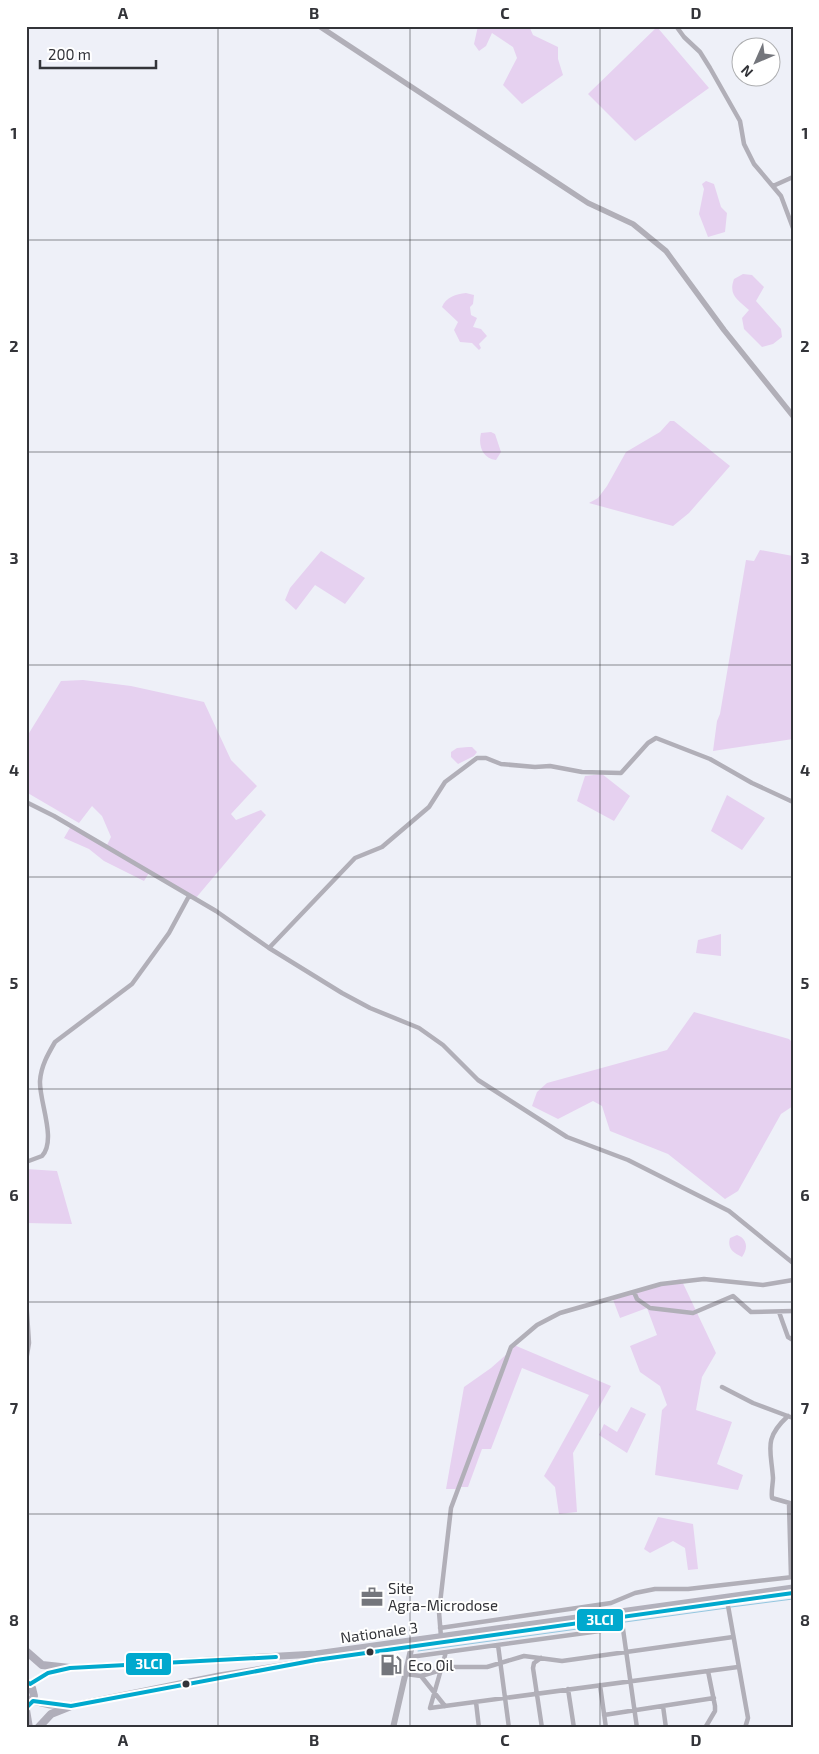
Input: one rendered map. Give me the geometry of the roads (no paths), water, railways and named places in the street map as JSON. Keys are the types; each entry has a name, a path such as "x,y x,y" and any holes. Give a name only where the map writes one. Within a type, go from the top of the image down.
{"highway":[{"path":"26,1651 42,1665 70,1668"},
{"path":"28,1682 34,1692 32,1701 26,1709 29,1728"},
{"path":"38,1728 51,1714 71,1706"}],"main road":[{"name":"Nationale 3","path":"28,1682 48,1673 70,1668 316,1654 412,1643 793,1588"},
{"name":"Nationale 3","path":"727,1599 793,1593"},
{"name":"Nationale 3","path":"32,1701 50,1705 71,1706 219,1676 441,1637 621,1614"},
{"path":"393,1728 412,1643"}],"street":[{"path":"319,26 588,203 633,224 650,236 666,251 724,330 793,416"},
{"path":"676,26 684,37 700,52 710,68 740,121 744,144 754,164 781,196 793,228"},
{"path":"773,186 793,177"},
{"path":"269,948 355,858 382,847 429,807 445,782 477,758 486,758 501,764 535,767 550,766 582,772 621,773 648,743 656,738 704,756 752,783 793,802"},
{"path":"26,802 54,816 189,896 269,948 370,1008 420,1028 443,1044 478,1080 567,1137 628,1160 729,1211 793,1263"},
{"path":"26,1162 42,1156 47,1142 47,1122 40,1093 40,1079 47,1055 55,1042 132,984 169,933 189,896"},
{"path":"441,1637 439,1612 451,1508 508,1351 520,1338 547,1319 661,1284 692,1280 763,1285 793,1280"},
{"path":"634,1292 642,1304 657,1310 696,1313 733,1296 751,1312 793,1311"},
{"path":"26,1298 29,1343 26,1361"},
{"path":"779,1312 788,1337 793,1340"},
{"path":"722,1387 753,1403 790,1417"},
{"path":"440,1628 611,1603 635,1593 655,1589 688,1589 792,1577 791,1504 772,1498 772,1477 768,1450 778,1425 790,1417"},
{"path":"727,1599 748,1718 745,1728"},
{"path":"621,1614 625,1651 638,1728"},
{"path":"410,1657 622,1628"},
{"path":"406,1674 421,1676 455,1666 466,1668 487,1667 524,1656 562,1660 734,1637"},
{"path":"498,1645 509,1728"},
{"path":"446,1652 430,1708 738,1667"},
{"path":"541,1658 534,1664 533,1668 542,1728"},
{"path":"705,1728 715,1711 708,1671"},
{"path":"421,1676 445,1706"},
{"path":"600,1684 606,1728"},
{"path":"568,1689 574,1728"},
{"path":"604,1715 714,1698"},
{"path":"476,1702 479,1728"},
{"path":"663,1706 666,1728"}],"waterway":[{"path":"731,1607 793,1599"},
{"path":"625,1622 727,1608"},
{"path":"418,1651 621,1623"}],"place":[{"name":"Site Agra-Microdose","path":"372,1597"},
{"name":"Eco Oil","path":"391,1665"}]}
